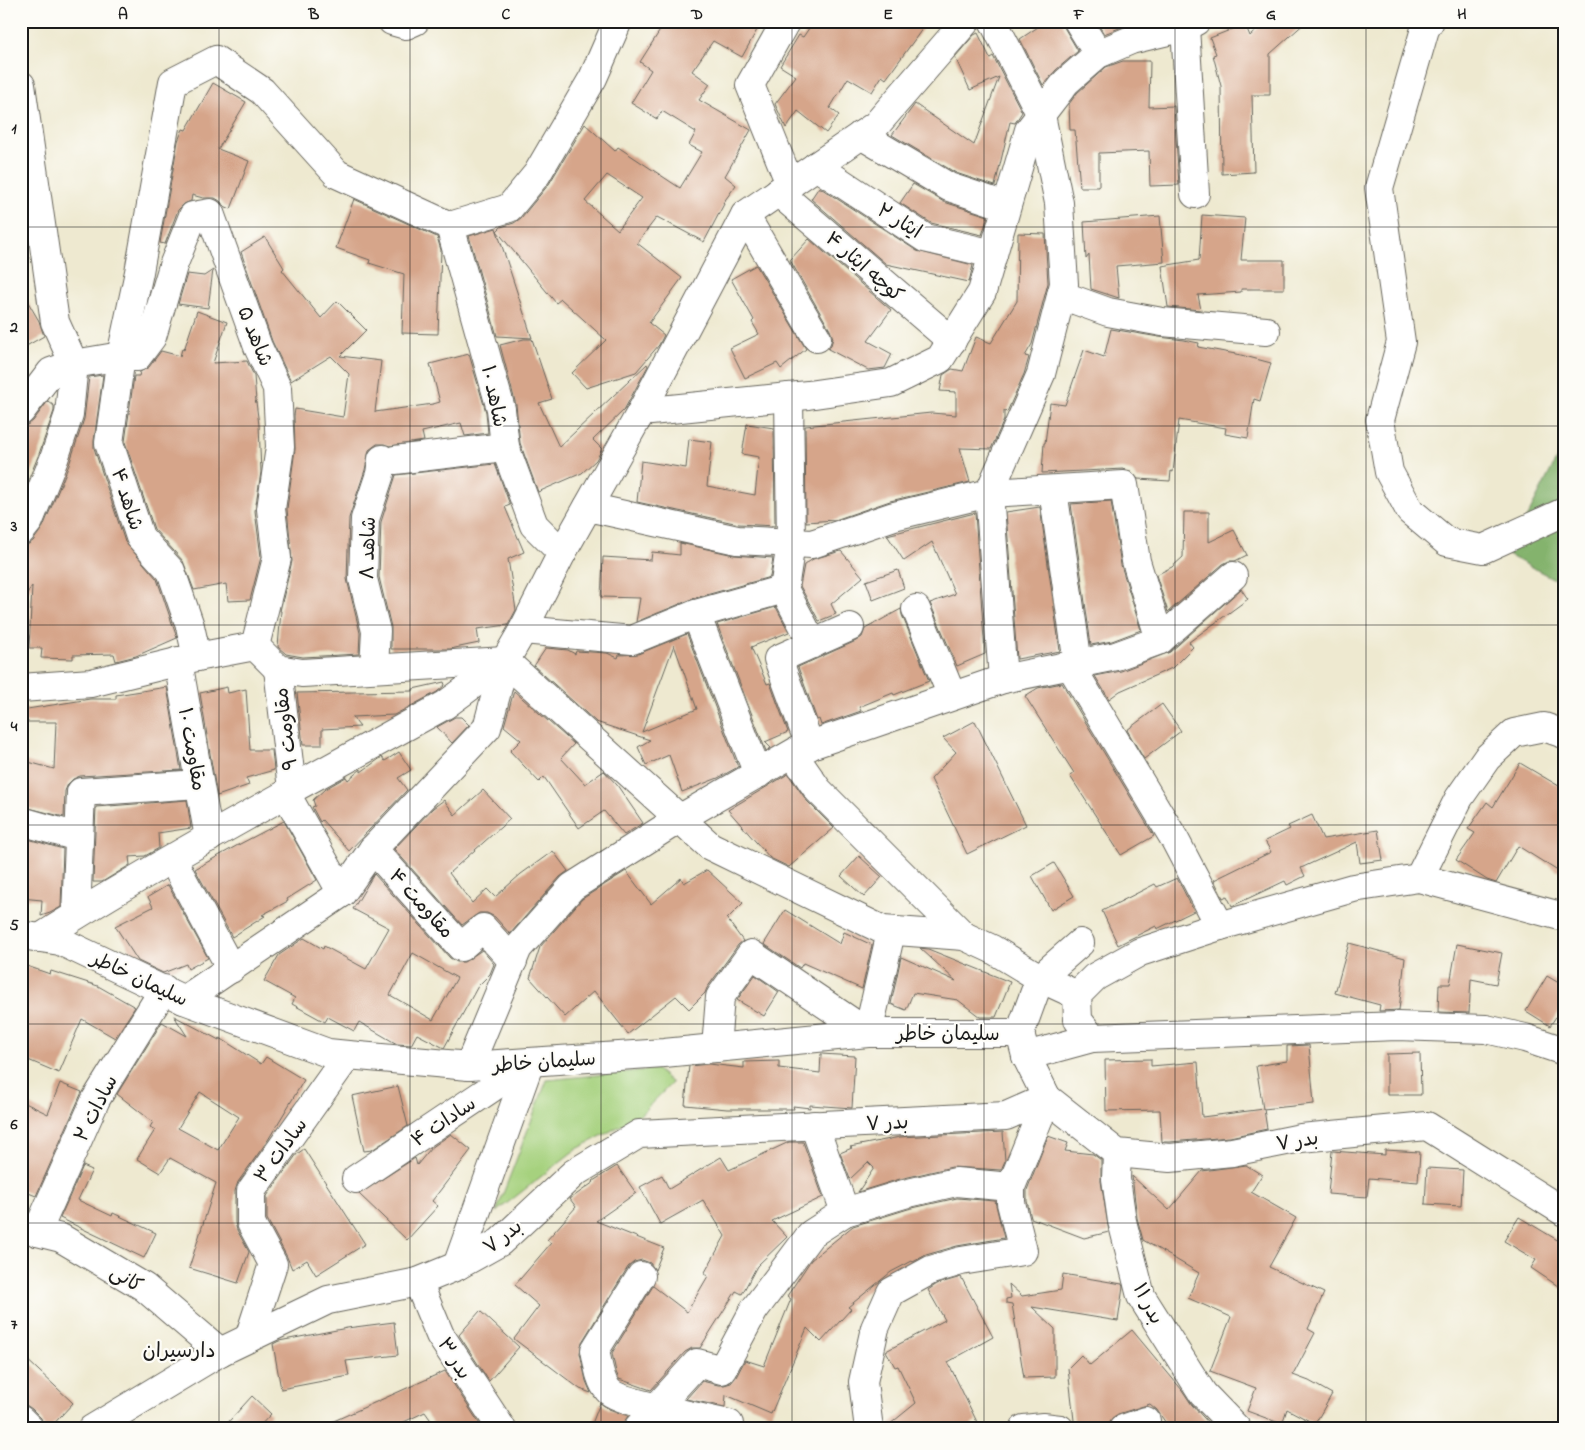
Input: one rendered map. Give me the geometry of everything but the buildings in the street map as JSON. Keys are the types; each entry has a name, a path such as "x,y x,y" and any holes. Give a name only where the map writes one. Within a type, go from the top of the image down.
{"street":[{"path":"392,21 406,25 415,21"},
{"path":"450,226 509,208 537,174 588,86 618,21"},
{"path":"784,188 750,85 786,21"},
{"path":"174,994 231,968 342,893 373,849 487,728 505,661 562,553 641,412 745,215 876,125 966,21"},
{"path":"993,21 1041,115 1058,203 1064,284 1041,374 989,493 1003,679"},
{"path":"1078,21 1098,54"},
{"path":"1430,21 1425,29 1379,188 1401,342 1380,420 1389,472 1410,511 1447,542 1483,549 1564,512"},
{"path":"641,412 891,383 940,359 982,292 1028,130 1066,82 1098,54 1132,40 1190,24 1195,194"},
{"name":"شاهد ۴","path":"187,659 190,626 171,571 140,537 109,443 121,356 139,272 173,82 216,60 262,91 337,174 450,226"},
{"path":"21,85 31,214 55,322 74,364 69,414 54,459 29,521 21,531"},
{"path":"861,135 949,187 1006,206"},
{"name":"ایثار ۲","path":"816,166 925,238 993,254"},
{"name":"کوچه ایثار ۴","path":"784,188 952,341"},
{"name":"شاهد ۵","path":"121,356 137,357 152,337 173,266 193,216 210,213 258,347 277,388 280,448 271,509 277,558 255,646"},
{"path":"745,215 817,338"},
{"name":"شاهد ۱۰","path":"450,226 501,409 504,447 534,525 562,553"},
{"path":"1060,295 1108,312 1162,322 1266,332"},
{"path":"21,411 51,372 74,364 121,356"},
{"path":"789,396 791,543 784,589 813,644"},
{"name":"شاهد ۸","path":"374,668 376,631 363,579 365,519 380,474 388,460 504,447"},
{"path":"588,507 737,540 812,544 894,516 989,493 1124,485 1136,561 1160,640"},
{"path":"1053,490 1074,665 1175,840 1220,926"},
{"path":"470,1066 518,948 572,887 679,819 801,750 1003,679 1116,656 1160,640 1233,576"},
{"path":"523,630 632,640 696,614 784,589"},
{"path":"916,609 952,696"},
{"path":"696,614 758,774"},
{"path":"850,627 778,659 801,750 818,790 964,936 992,949 1040,978 1077,995"},
{"path":"21,688 91,683 187,659 255,646 278,669 302,673 505,661 710,846 883,930 964,936"},
{"name":"مقاومت ۱۰","path":"187,659 199,784 209,838"},
{"path":"30,936 76,914 445,705 505,661"},
{"name":"مقاومت ۹","path":"278,669 289,792"},
{"path":"1419,878 1459,798 1487,758 1514,733 1544,727 1564,734"},
{"path":"76,914 81,792 199,784"},
{"path":"289,792 342,893"},
{"path":"21,821 78,837"},
{"name":"مقاومت ۴","path":"373,849 461,946 483,928 513,961"},
{"path":"172,859 231,968"},
{"path":"1092,1038 1078,1020 1077,995 1095,977 1140,952 1220,926 1353,888 1419,878 1564,917"},
{"path":"716,1048 720,998 751,954 868,1033 891,932"},
{"name":"سلیمان خاطر","path":"30,936 60,941 174,994 328,1053 470,1066 716,1048 868,1033 1023,1044 1047,1098"},
{"path":"1080,943 1040,978 1023,1044 1092,1038 1397,1026 1486,1029 1525,1038 1564,1051"},
{"name":"سادات ۲","path":"29,1229 96,1099 174,994"},
{"name":"سادات ۳","path":"249,1338 273,1264 251,1223 251,1191 348,1055"},
{"path":"457,1266 530,1062"},
{"name":"سادات ۴","path":"356,1179 530,1062"},
{"path":"868,1429 863,1382 875,1328 890,1292 931,1270 961,1261 1023,1251 1011,1203 1012,1187 1047,1098 1117,1153"},
{"name":"بدر ۷","path":"92,1429 220,1352 328,1300 418,1282 457,1266 500,1242 574,1173 639,1134 1006,1116 1047,1098"},
{"path":"814,1125 845,1212"},
{"name":"بدر ۷","path":"1117,1153 1170,1158 1232,1152 1300,1138 1427,1126 1564,1212"},
{"name":"بدر ۱۱","path":"1117,1153 1116,1179 1122,1220 1141,1296 1203,1394 1238,1429"},
{"path":"637,1429 697,1363 722,1370 754,1310 811,1234 845,1212 904,1194 956,1182 1012,1187"},
{"name":"کانی","path":"29,1229 61,1238 144,1286 220,1352"},
{"path":"641,1276 595,1350 602,1382 609,1392 655,1408 729,1424"},
{"name":"بدر ۳","path":"418,1282 440,1335 502,1429"},
{"path":"21,1420 30,1429"},
{"path":"1024,1429 1043,1427 1060,1429"}],"green space":[{"path":"1564,444 1564,584 1508,555"},
{"path":"656,1069 672,1083 639,1116 575,1150 496,1212 547,1080"}],"district":[{"name":"دارسیران","path":"179,1350"}]}
